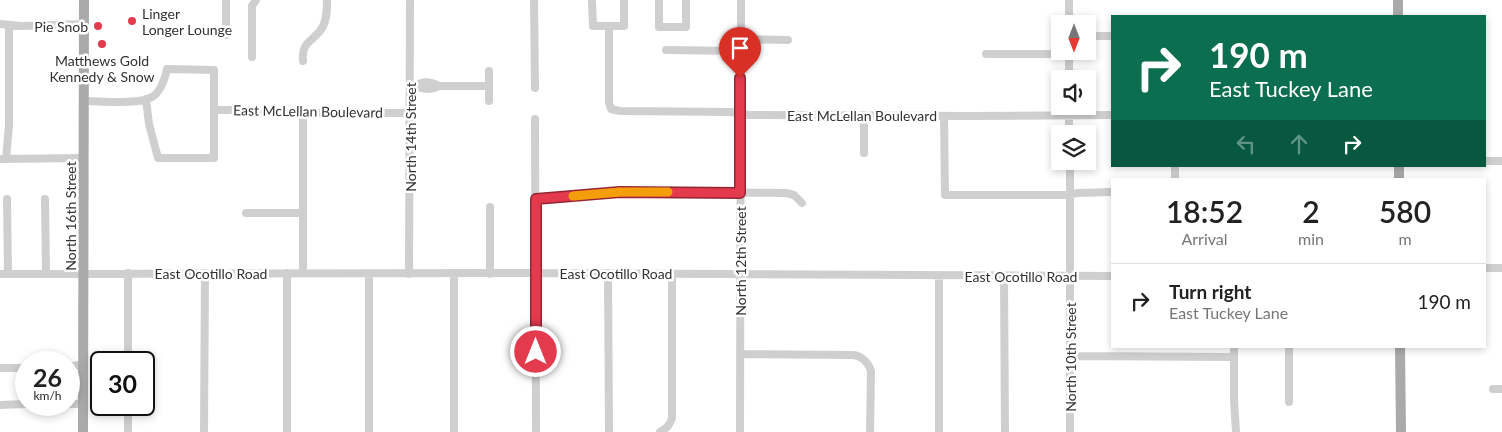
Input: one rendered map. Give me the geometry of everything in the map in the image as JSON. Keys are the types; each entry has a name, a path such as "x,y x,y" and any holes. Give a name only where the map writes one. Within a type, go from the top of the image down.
{"main road":[{"name":"North 16th Street","path":"83,432 84,0"},
{"path":"1398,0 1398,15"},
{"path":"1400,348 1401,432"}],"street":[{"path":"226,0 226,35"},
{"path":"252,57 252,6 256,0"},
{"path":"302,61 302,52 306,44 323,27 327,0"},
{"name":"North 14th Street","path":"409,274 410,113 413,86 410,0"},
{"path":"534,0 535,88"},
{"path":"592,0 593,26 624,26 624,0"},
{"path":"659,0 659,27 686,27 686,0"},
{"name":"North 12th Street","path":"740,432 741,0"},
{"path":"1069,0 1069,15"},
{"path":"0,24 21,26 84,24"},
{"path":"9,24 9,125 3,159 84,158"},
{"name":"East McLellan Boulevard","path":"609,26 609,103 611,110 733,112 749,115 1111,115"},
{"path":"1096,36 1111,36"},
{"path":"740,39 788,40"},
{"path":"666,50 740,51"},
{"path":"986,54 1051,53"},
{"name":"East McLellan Boulevard","path":"146,99 156,93 167,69 214,70 214,110 252,110 268,113 410,113"},
{"path":"489,72 489,101"},
{"path":"413,86 421,89 427,86 432,89 439,86 489,86"},
{"path":"0,90 9,90"},
{"path":"84,102 146,99 149,124 158,158 214,158 214,110"},
{"path":"303,112 303,273"},
{"path":"864,115 864,153"},
{"path":"944,116 945,195 1063,195 1111,192"},
{"path":"1069,116 1069,125"},
{"path":"535,119 536,432"},
{"path":"1486,161 1502,161"},
{"name":"North 10th Street","path":"1070,170 1070,432"},
{"path":"536,199 620,192 786,193 794,195 802,204"},
{"path":"4,274 7,199"},
{"path":"45,199 46,273"},
{"path":"490,208 490,274"},
{"path":"246,213 303,213"},
{"path":"1486,268 1502,268"},
{"path":"128,273 128,351"},
{"path":"204,432 205,273"},
{"path":"286,432 287,273"},
{"name":"East Ocotillo Road","path":"4,274 536,273 1111,276"},
{"path":"369,274 369,432"},
{"path":"454,274 454,432"},
{"path":"608,274 609,432"},
{"path":"660,432 666,428 672,418 672,274"},
{"path":"939,276 939,432"},
{"path":"1004,276 1005,432"},
{"path":"1234,348 1236,432"},
{"path":"1289,348 1289,402"},
{"path":"740,354 857,355 869,366 870,371 870,432"},
{"path":"1070,356 1234,357"},
{"path":"0,364 15,363"},
{"path":"0,368 15,368"},
{"path":"1492,389 1502,390"},
{"path":"0,405 15,404"},
{"path":"128,416 128,432"}],"slow traffic":[{"path":"573,196 620,192 668,192"}],"place":[{"name":"Linger Longer Lounge","path":"132,21"},
{"name":"Pie Snob","path":"98,26"},
{"name":"Matthews Gold Kennedy & Snow","path":"102,44"}],"route":[{"path":"536,352 536,199 620,192 740,193 740,78"}]}
